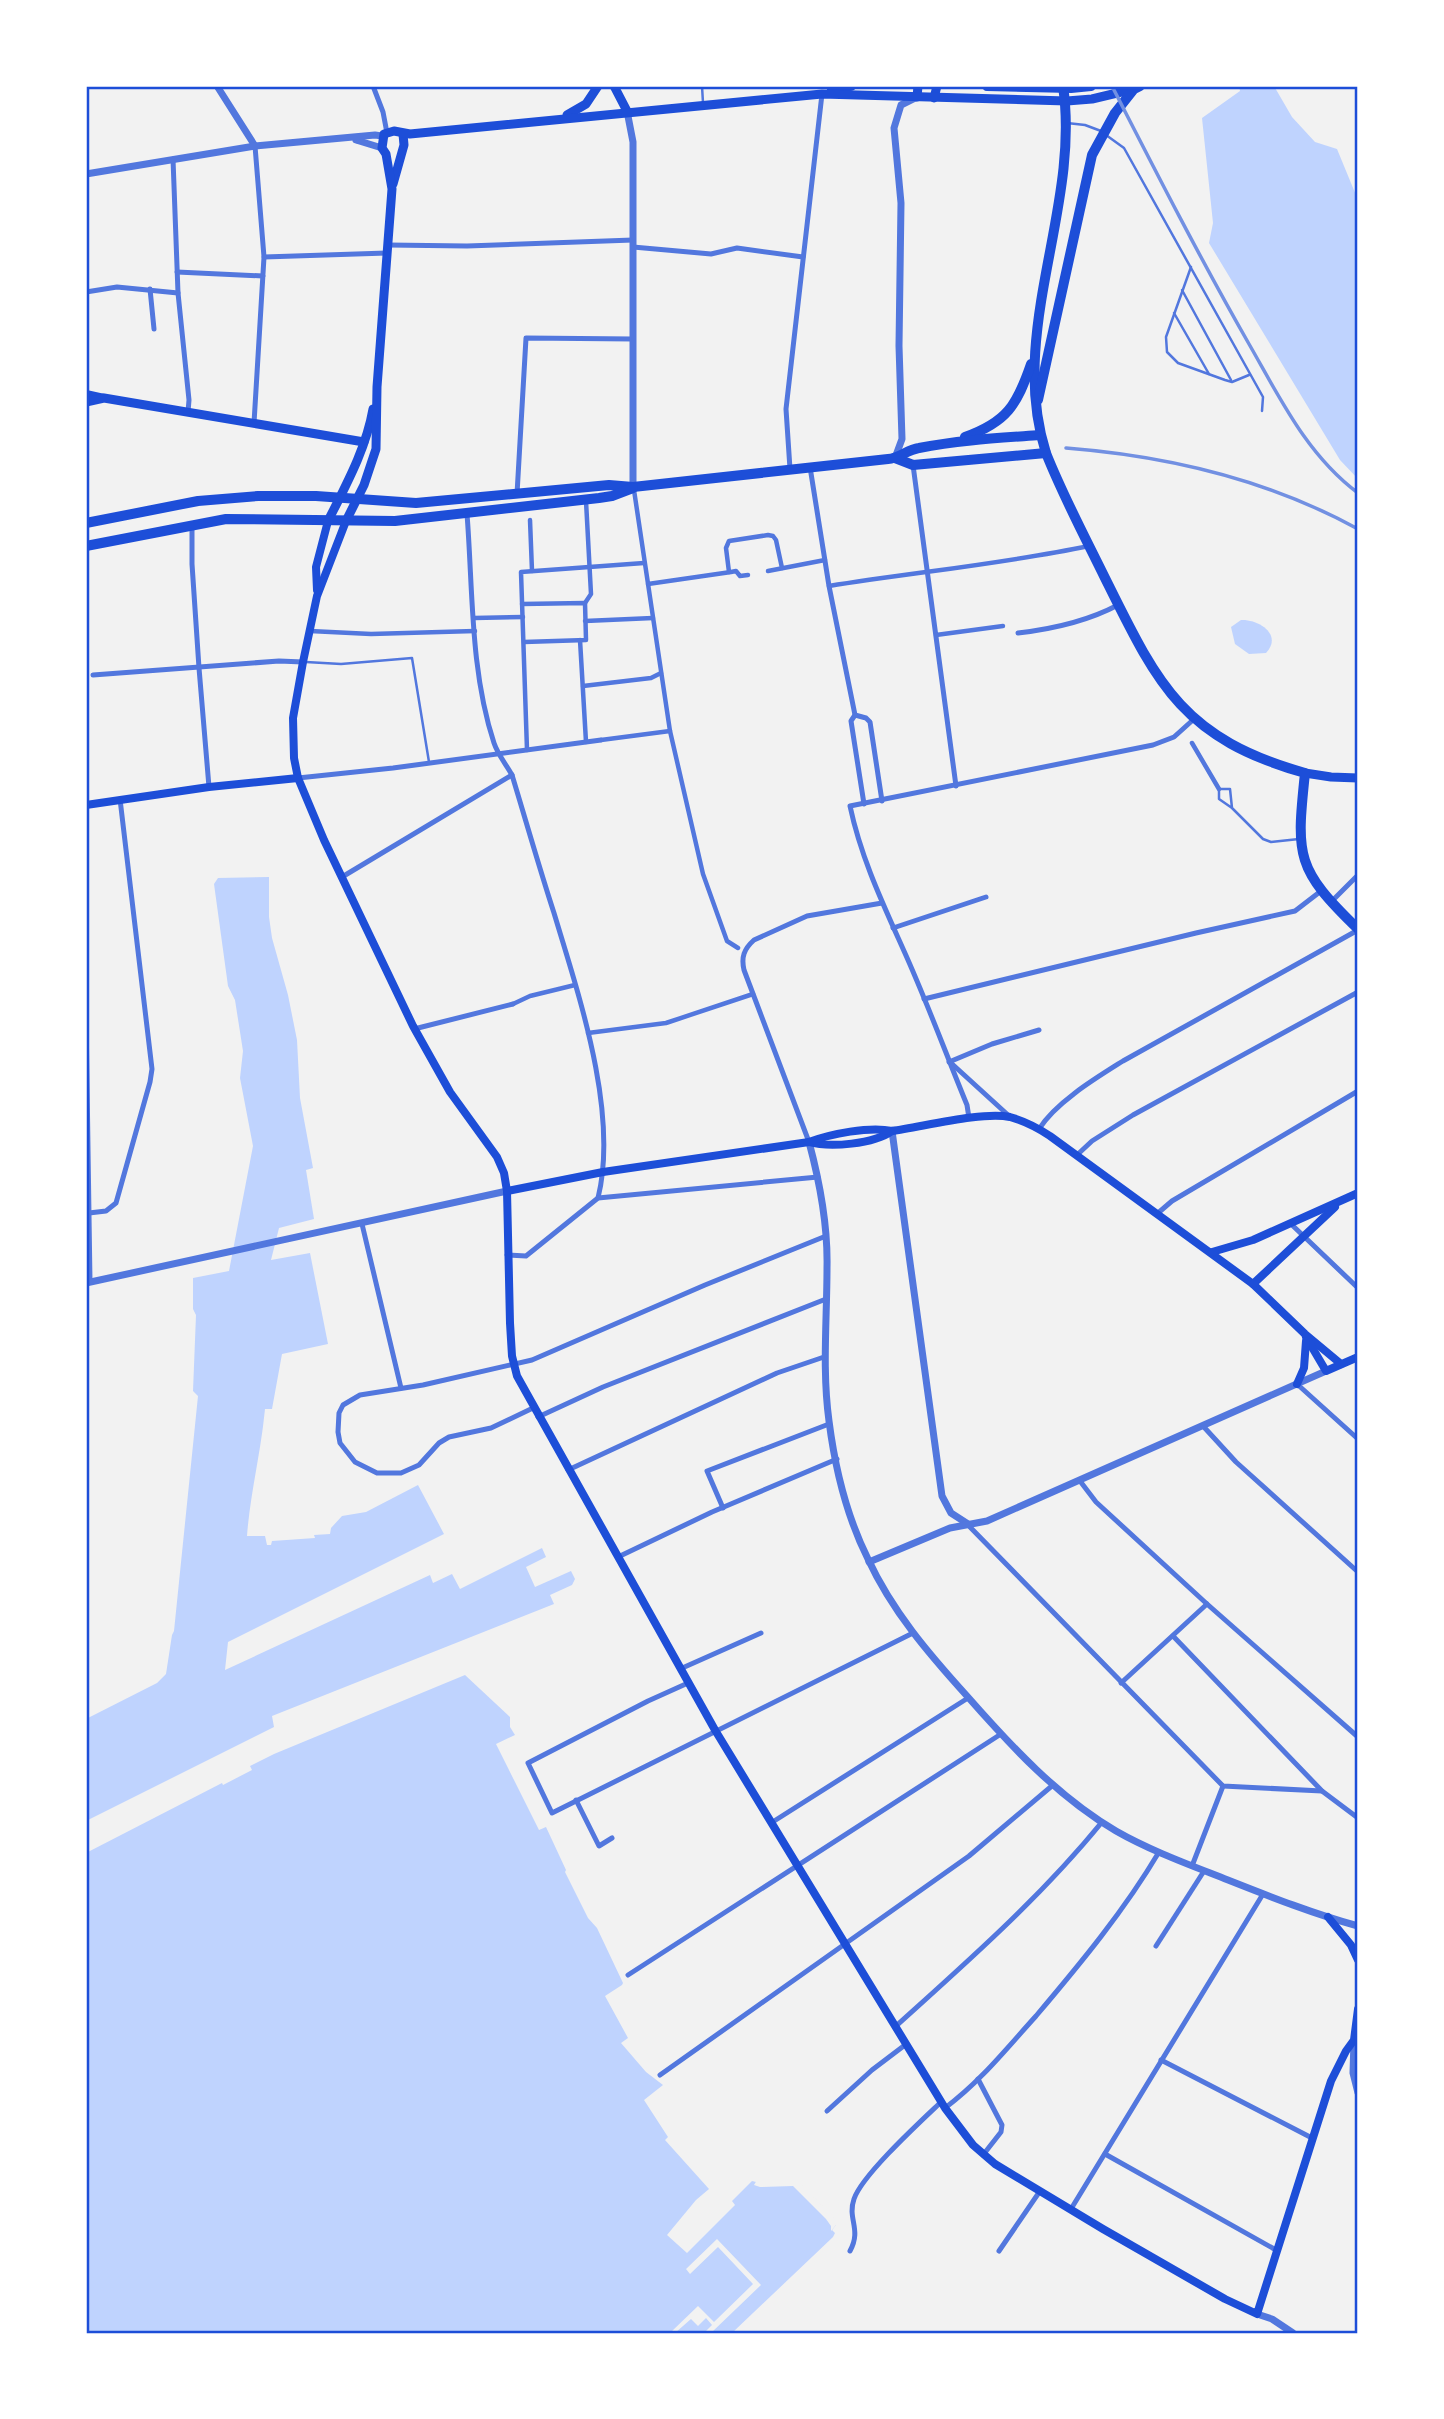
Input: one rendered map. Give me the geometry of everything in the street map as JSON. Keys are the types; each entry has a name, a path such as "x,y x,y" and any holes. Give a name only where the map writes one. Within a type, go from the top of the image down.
{"highway":[{"path":"987,86 1091,86"},
{"path":"1063,86 1067,123 1066,150 1045,272 1034,371 1036,411 1046,453 1157,677 1194,719 1241,750 1305,773 1300,839 1308,870 1330,903 1358,929"},
{"path":"1036,411 1088,169 1097,145 1115,113 1137,87"},
{"path":"947,443 985,429 1007,415 1025,380 1038,336"},
{"path":"86,523 217,499 286,495 416,503 610,485 633,488 895,458 910,449 947,443 1040,435"},
{"path":"895,458 913,465 1046,453"},
{"path":"86,546 226,519 395,521 586,500 612,496 633,488"}],"main road":[{"path":"559,118 586,104 598,86"},
{"path":"614,86 627,111"},
{"path":"822,94 852,86"},
{"path":"917,97 918,86"},
{"path":"934,98 937,86"},
{"path":"1137,87 1092,100 1052,101 917,97 870,90 403,134 394,131 385,134 384,151 391,189 377,387 376,449 317,596 293,718 294,758 298,778 414,1029 450,1092 501,1164 507,1191 507,1255 514,1365 521,1385 688,1683 796,1866 943,2105 983,2155 1225,2299 1257,2314 1312,2138 1338,2065 1354,2040 1358,2009"},
{"path":"384,151 397,154 403,148 442,130"},
{"path":"391,189 403,148 403,134"},
{"path":"317,596 316,568 328,521 349,481 369,429 377,387"},
{"path":"86,394 364,442"},
{"path":"86,402 104,398"},
{"path":"1305,773 1358,778"},
{"path":"86,804 298,778"},
{"path":"507,1191 603,1172 809,1142 823,1146 878,1139 892,1131 969,1119 998,1116 1011,1118 1039,1129 1212,1252 1253,1284 1341,1364"},
{"path":"1212,1252 1253,1240 1358,1193"},
{"path":"1253,1284 1340,1202"},
{"path":"1305,1334 1326,1371 1358,1357"},
{"path":"1297,1384 1305,1359 1305,1334"},
{"path":"1328,1917 1351,1945 1358,1960"}],"street":[{"path":"217,86 255,146 264,257 254,423"},
{"path":"86,174 255,146 385,134 383,112 373,86"},
{"path":"790,470 786,409 822,94"},
{"path":"895,458 902,439 899,346 901,203 894,128 901,106 917,97"},
{"path":"627,111 633,142 633,488 670,731 703,874 727,941 741,949"},
{"path":"348,138 384,151"},
{"path":"173,159 178,293 188,412"},
{"path":"264,257 467,246 633,244 711,254 737,248 803,257"},
{"path":"177,272 263,276"},
{"path":"86,292 117,287 178,293"},
{"path":"150,289 154,329"},
{"path":"517,494 526,338 633,339"},
{"path":"913,465 956,786"},
{"path":"810,467 829,586 855,715 851,721 864,804"},
{"path":"524,642 586,640 585,603 591,594 586,500"},
{"path":"467,514 480,680 491,731 498,754 512,775 575,985 603,1116 603,1172 598,1198"},
{"path":"530,520 532,571"},
{"path":"192,524 199,668 209,787"},
{"path":"729,572 726,548 729,541 768,535 774,536 776,540 782,568"},
{"path":"829,586 1090,546"},
{"path":"768,571 825,560"},
{"path":"527,750 521,572 644,563"},
{"path":"648,584 736,571 741,576 748,575"},
{"path":"522,604 585,603"},
{"path":"1018,633 1084,620 1119,605"},
{"path":"474,618 523,617"},
{"path":"585,621 653,618"},
{"path":"936,635 1003,626"},
{"path":"309,631 371,634 475,631"},
{"path":"580,640 586,742"},
{"path":"93,675 279,661 303,662"},
{"path":"583,687 651,678 661,673"},
{"path":"855,715 870,722 882,801"},
{"path":"969,1119 967,1105 857,839 850,806 1153,745 1174,737 1194,719"},
{"path":"298,778 670,731"},
{"path":"1192,743 1219,789"},
{"path":"342,877 512,775"},
{"path":"89,1213 106,1211 116,1203 152,1069 120,799"},
{"path":"1330,903 1358,875"},
{"path":"924,999 1295,911 1321,891"},
{"path":"892,928 986,897"},
{"path":"741,949 798,918 882,903"},
{"path":"1039,1129 1045,1119 1123,1061 1358,929"},
{"path":"741,949 742,963 809,1142 818,1177 826,1236 824,1357 829,1423 847,1506 856,1534 890,1599 913,1633 1001,1734 1053,1785 1102,1822 1159,1852 1204,1871 1358,1926"},
{"path":"414,1029 575,985"},
{"path":"1077,1155 1092,1141 1133,1115 1358,992"},
{"path":"587,1033 666,1023 753,994"},
{"path":"86,1014 88,1283 507,1191"},
{"path":"949,1062 992,1044 1039,1030"},
{"path":"949,1062 1011,1118"},
{"path":"1158,1213 1171,1201 1358,1091"},
{"path":"892,1131 942,1496 951,1513 968,1525 1223,1787 1322,1791"},
{"path":"507,1255 526,1256 598,1198 818,1177"},
{"path":"362,1224 401,1388"},
{"path":"1291,1224 1358,1287"},
{"path":"533,1408 491,1428 449,1437 439,1443 419,1465 409,1471 389,1474 377,1473 355,1462 340,1443 338,1432 339,1413 343,1405 360,1395 514,1365 553,1352 826,1236"},
{"path":"538,1417 603,1387 826,1299"},
{"path":"568,1470 776,1373 824,1357"},
{"path":"869,1562 950,1528 987,1521 1326,1371"},
{"path":"1297,1384 1358,1439"},
{"path":"723,1508 707,1471 829,1423"},
{"path":"1203,1426 1236,1462 1358,1572"},
{"path":"618,1557 837,1459"},
{"path":"1080,1481 1096,1502 1206,1604 1358,1737"},
{"path":"1121,1683 1206,1604"},
{"path":"680,1669 761,1633"},
{"path":"688,1683 528,1763 552,1813 913,1633"},
{"path":"1172,1636 1322,1791 1358,1818"},
{"path":"771,1823 968,1698"},
{"path":"628,1975 1001,1734"},
{"path":"660,2075 969,1856 1053,1785"},
{"path":"1192,1866 1223,1787"},
{"path":"576,1800 600,1846"},
{"path":"895,2027 1028,1903 1102,1822"},
{"path":"592,1852 611,1838"},
{"path":"850,2251 856,2240 851,2209 854,2197 869,2175 943,2105 978,2079 1013,2042 1081,1962 1137,1889 1159,1852"},
{"path":"1156,1946 1204,1871"},
{"path":"1071,2209 1264,1894"},
{"path":"1354,2040 1353,2064 1358,2093"},
{"path":"827,2111 905,2045"},
{"path":"1161,2060 1312,2138"},
{"path":"978,2079 1002,2125 1001,2132 983,2155"},
{"path":"1105,2154 1276,2250"},
{"path":"999,2251 1040,2191"},
{"path":"1257,2314 1272,2319 1293,2333"}],"lane":[{"path":"702,86 703,104"},
{"path":"1067,123 1085,125 1101,131 1124,148 1263,397 1262,411"},
{"path":"1191,267 1166,337 1167,352 1178,363 1232,382 1250,374"},
{"path":"1182,290 1232,382"},
{"path":"1174,313 1209,375"},
{"path":"303,662 341,664 412,659 429,763"},
{"path":"1232,808 1230,789 1219,789 1219,799 1263,839 1271,842 1300,839"}],"water":[{"path":"1239,86 1274,86 1292,117 1315,142 1337,149 1358,200 1358,479 1340,460 1209,243 1213,223 1202,118 1240,91"},
{"path":"1241,620 1255,622 1267,629 1272,640 1266,653 1249,654 1235,644 1231,627"},
{"path":"269,877 272,938 297,1040 300,1098 313,1168 306,1170 314,1219 279,1228 271,1260 310,1253 328,1344 282,1354 272,1409 265,1409 247,1536 265,1536 267,1545 271,1545 272,1541 315,1538 314,1535 330,1534 331,1528 342,1516 366,1512 418,1485 444,1534 228,1642 225,1670 430,1575 433,1583 452,1574 460,1589 542,1548 546,1557 526,1567 535,1587 571,1571 575,1579 572,1585 550,1595 554,1604 272,1716 274,1727 86,1821 86,1719 157,1683 166,1674 174,1631 198,1396 193,1391 196,1315 193,1309 193,1278 229,1271 253,1146 240,1078 243,1051 235,1000 228,986 214,884 218,878"},
{"path":"465,1675 510,1717 510,1727 515,1735 496,1744 539,1830 546,1827 565,1872 588,1918 597,1928 623,1983 605,1996 628,2038 621,2043 646,2072 663,2085 644,2100 668,2137 665,2140 709,2189 696,2200 667,2235 687,2253 735,2205 732,2201 752,2181 760,2183 788,2180 836,2225 832,2230 835,2233 833,2237 732,2333 86,2333 86,1853 252,1770 250,1766 274,1754"}],"pier":[{"path":"778,2176 797,2180 839,2223 839,2227 836,2225 831,2231 826,2219 793,2186 754,2185 757,2180 770,2180"},
{"path":"717,2239 761,2285 711,2333 704,2333 712,2325 706,2318 698,2326 691,2319 675,2333 672,2331 698,2306 714,2322 753,2284 718,2247 690,2274 686,2269"}],"railway":[{"path":"1112,86 1196,248 1284,405 1324,461 1358,493"},
{"path":"1066,448 1142,457 1216,473 1288,496 1358,529"}]}
